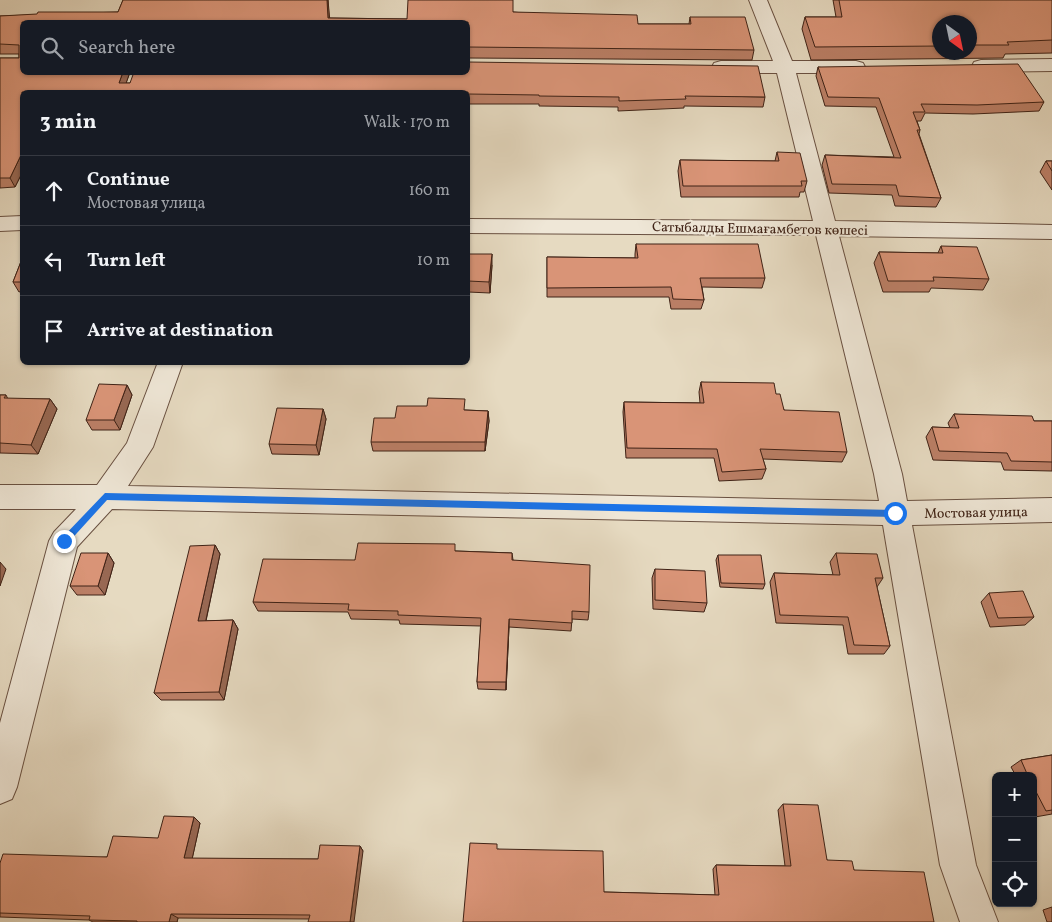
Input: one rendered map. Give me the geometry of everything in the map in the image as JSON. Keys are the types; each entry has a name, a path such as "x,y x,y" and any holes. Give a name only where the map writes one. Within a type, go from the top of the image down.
{"street":[{"path":"758,0 785,68 888,474 958,865 979,922"},
{"path":"963,66 1052,65"},
{"path":"706,67 874,67"},
{"path":"0,224 20,223"},
{"name":"Сатыбалды Ешмағамбетов көшесі","path":"470,226 825,228 1052,232"},
{"path":"0,787 64,541 105,497 139,447 170,365"},
{"name":"Мостовая улица","path":"0,497 105,497 895,513 1052,510"}],"building":[{"path":"123,0 327,0 328,18 407,19 408,0 513,0 513,12 637,15 638,24 691,24 690,17 745,17 754,50 470,47 470,20 20,20 20,75 122,75 119,83 130,83 133,75 470,75 470,62 758,66 765,97 685,96 686,99 619,101 619,97 470,94 470,90 20,90 20,157 10,178 0,178 0,58 19,58 19,45 0,44 0,16 37,14 38,12 118,12"},
{"path":"839,0 1052,0 1052,40 1007,42 1009,45 977,45 977,15 932,15 932,46 815,47 805,17 842,17"},
{"path":"1018,64 1044,102 977,105 921,104 925,112 913,112 920,130 917,130 941,198 899,196 896,185 832,184 825,155 901,158 879,98 828,97 818,67"},
{"path":"777,152 800,153 807,181 801,181 802,186 683,186 680,160 779,161"},
{"path":"1046,161 1052,161 1052,171"},
{"path":"636,244 758,244 765,278 700,278 704,300 673,299 671,287 547,288 547,257 638,258"},
{"path":"941,246 977,247 989,279 933,277 934,281 888,281 879,252 943,253"},
{"path":"470,254 492,254 489,282 470,281"},
{"path":"20,264 20,282 13,282"},
{"path":"701,382 774,383 776,394 780,394 784,410 839,412 847,452 760,449 766,469 722,472 717,449 627,448 624,402 704,403"},
{"path":"99,384 127,385 114,420 86,420"},
{"path":"0,395 6,395 4,398 50,399 31,445 0,443"},
{"path":"428,398 465,399 464,410 488,411 485,442 371,442 374,418 395,418 397,406 427,406"},
{"path":"277,408 323,409 316,445 269,444"},
{"path":"954,414 1032,416 1034,421 1052,421 1052,462 1011,461 1007,453 939,451 932,427 959,428"},
{"path":"358,543 455,544 455,551 512,553 512,560 590,565 589,612 572,611 572,623 509,619 506,682 477,682 481,618 398,615 398,611 348,610 349,604 253,602 263,559 355,560"},
{"path":"215,545 198,621 233,620 219,692 154,693 190,546"},
{"path":"81,553 108,553 98,586 70,586"},
{"path":"836,553 877,554 883,578 875,578 890,646 854,645 848,617 780,615 774,573 840,575"},
{"path":"718,555 761,555 765,584 721,583"},
{"path":"655,569 705,571 707,603 655,600"},
{"path":"1023,591 1034,617 998,618 989,593"},
{"path":"1052,755 1052,810 1046,811 1037,794 1037,772 1026,772 1021,760"},
{"path":"783,804 818,805 827,860 852,861 854,870 924,872 934,922 463,922 470,843 497,844 497,849 603,851 604,892 719,895 716,865 791,866"},
{"path":"164,816 194,817 184,858 318,859 320,845 360,846 350,922 308,922 310,915 171,914 169,922 137,922 89,920 90,916 0,913 0,863 3,854 107,857 113,836 158,838"}],"route":[{"path":"64,541 105,497 895,513"}]}
